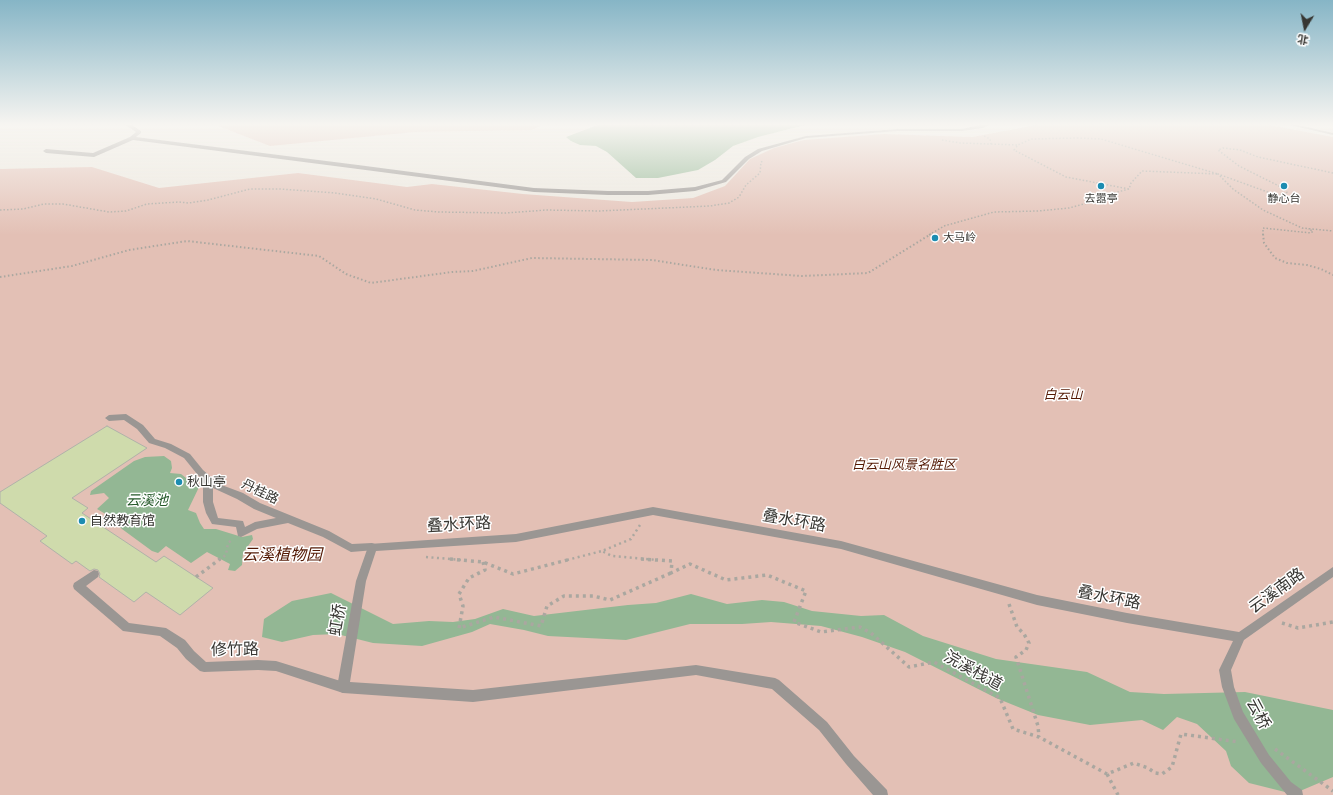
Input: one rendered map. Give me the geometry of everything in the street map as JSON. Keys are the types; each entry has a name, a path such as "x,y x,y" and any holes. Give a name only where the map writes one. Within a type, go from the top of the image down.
{"street":[{"path":"312,161 534,190 608,193 656,192 694,189 724,181 744,161"},
{"name":"丹桂路","path":"109,418 126,417 152,440 187,456 216,486 240,496 257,506 326,534 351,548 372,547"},
{"path":"208,479 208,502 215,521 240,524 241,533 255,526 288,519"},
{"name":"叠水环路","path":"372,547 516,538 653,511 840,545 1036,600 1127,618 1240,637"},
{"name":"虹桥","path":"343,687 361,581 372,547"},
{"name":"云溪南路","path":"1240,637 1269,618 1333,571"},
{"name":"修竹路","path":"94,574 78,586 127,628 162,631 181,644 190,655 204,667 258,665 276,666 343,687"},
{"name":"云桥","path":"1240,637 1225,670 1228,687 1238,715 1265,759 1287,786 1297,795"},
{"path":"343,687 474,696 696,670 775,684 823,726 850,760 882,795"}],"path":[{"path":"1035,161 1066,177 1129,189"},
{"path":"1175,161 1218,174 1273,194 1285,195 1287,192 1279,186 1239,166 1233,161"},
{"path":"1277,161 1333,173"},
{"path":"1129,189 1131,183 1142,171 1218,174 1233,188 1269,214 1313,231 1311,233 1263,228 1264,243 1275,258 1321,269 1333,275"},
{"path":"0,277 72,266 129,250 187,241 319,256 346,274 371,283 473,270 532,258 652,260 716,270 802,276 868,273 944,226 994,212 1038,211 1069,208 1091,202 1098,197 1129,189"},
{"path":"1302,228 1333,230"},
{"path":"419,556 483,562 513,574 602,551 630,539 640,524 666,513"},
{"path":"196,577 226,555 228,543 241,533"},
{"path":"483,562 485,570 469,578 460,594 463,606 459,628 494,617 541,626 547,606 564,596 593,596 610,600 671,573 672,561 612,556 602,551"},
{"name":"浣溪栈道","path":"671,573 690,564 726,580 767,575 806,591 794,622 821,632 860,627 871,633 909,667 934,662 1000,698 1013,729 1039,737 1107,774"},
{"path":"1005,592 1017,627 1024,634 1029,643 1026,650 1016,657 1038,726 1039,737"},
{"path":"1269,618 1298,628 1333,622"},
{"path":"1118,795 1107,774 1134,763 1148,768 1154,773 1162,774 1172,767"}],"green space":[{"name":"白云山","path":"748,161 1333,161 1333,795 0,795 0,169 92,167 159,188 298,173 407,187 432,184 523,194 632,202 693,198 725,186"}],"water":[{"path":"617,161 713,161 698,170 658,178 636,178"},
{"name":"云溪池","path":"164,456 171,461 172,468 170,473 181,474 186,478 188,483 196,482 200,485 188,510 196,513 204,529 216,529 242,537 252,535 253,539 243,553 242,565 235,571 228,570 230,564 207,552 191,563 166,546 158,553 152,551 122,529 109,516 97,509 109,498 104,493 90,495 91,491 134,461 145,457"},
{"path":"331,593 393,624 429,621 453,622 475,619 503,609 534,616 656,603 691,594 727,604 762,600 784,602 812,611 861,616 884,615 923,636 996,659 1087,672 1130,692 1164,694 1245,692 1333,710 1333,777 1293,794 1249,783 1231,766 1226,751 1197,724 1177,717 1163,730 1142,720 1090,725 1038,715 996,698 905,652 862,637 821,626 771,622 742,624 690,624 626,640 548,636 490,624 472,632 422,646 373,643 337,634 313,635 282,642 262,637 264,619 292,601"}],"building":[{"name":"自然教育馆","path":"107,426 147,448 72,498 88,508 82,513 156,562 164,556 213,588 180,615 146,592 134,602 99,577 100,574 98,570 94,569 90,571 76,561 72,564 40,541 47,536 0,503 0,492"}],"place":[{"name":"去嚣亭","path":"1101,186"},
{"name":"静心台","path":"1284,186"},
{"name":"大马岭","path":"935,238"},
{"name":"秋山亭","path":"179,482"},
{"name":"自然教育馆","path":"82,521"}],"park label":[{"name":"白云山风景名胜区","path":"904,465"},
{"name":"云溪植物园","path":"282,555"}]}
